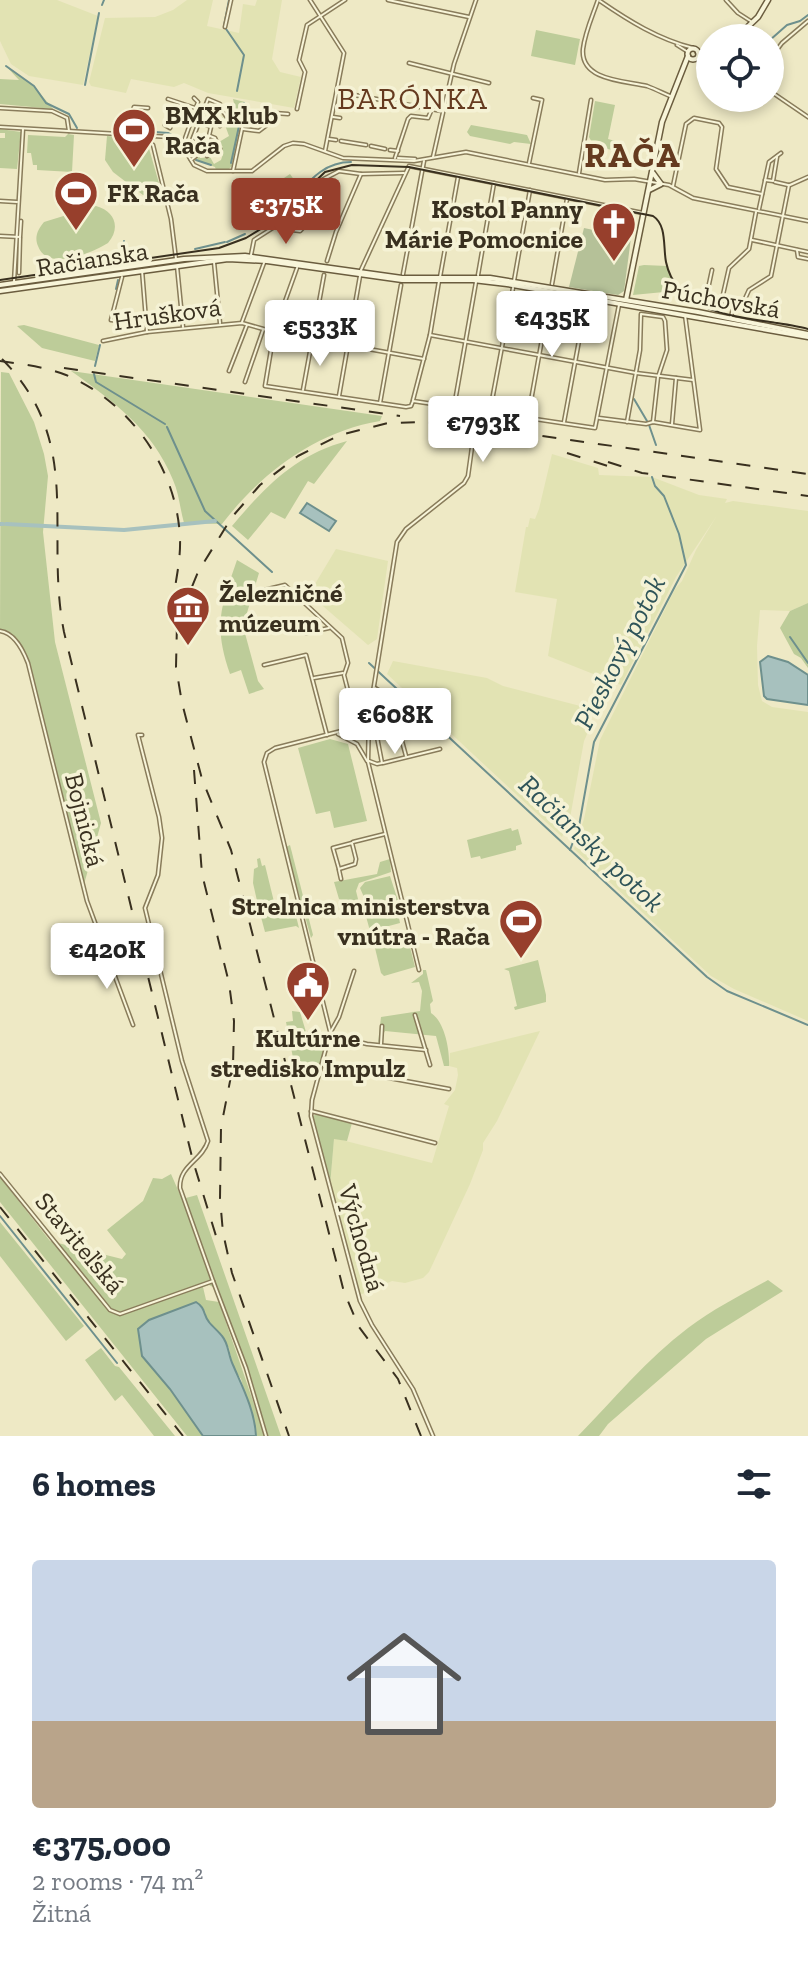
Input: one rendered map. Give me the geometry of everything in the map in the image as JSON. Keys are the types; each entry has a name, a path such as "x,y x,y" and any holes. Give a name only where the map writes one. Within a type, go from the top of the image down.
{"main road":[{"path":"752,24 768,0"},
{"path":"177,262 251,256 408,281 479,280 626,300 662,122 684,69 692,54 696,55"},
{"path":"648,192 661,184 652,171"},
{"path":"177,262 247,259 361,273"},
{"name":"Račianska","path":"14,286 177,262"},
{"name":"Račianska","path":"0,288 177,262"},
{"path":"513,283 619,304"},
{"name":"Púchovská","path":"626,300 631,306"},
{"name":"Púchovská","path":"619,304 626,300 684,312"},
{"name":"Púchovská","path":"619,304 729,318 808,336"},
{"name":"Púchovská","path":"729,318 808,336"}],"street":[{"path":"225,27 231,0"},
{"path":"310,0 344,53 324,153"},
{"path":"297,109 305,72 299,60 307,25 345,0"},
{"path":"388,0 471,17"},
{"path":"432,158 452,72 476,0"},
{"path":"672,97 652,88 598,75 587,63 583,55 584,46 598,0 632,23 692,54"},
{"path":"726,0 738,13 754,22"},
{"path":"784,41 808,21"},
{"path":"409,63 489,83"},
{"path":"337,92 443,111"},
{"path":"182,145 196,108 198,100 194,98"},
{"path":"529,164 542,100 533,98"},
{"path":"168,99 196,108"},
{"path":"190,161 196,156 192,147 207,99 218,102 226,116"},
{"path":"578,175 591,100"},
{"path":"784,101 808,117"},
{"path":"126,134 134,107 138,104 148,108"},
{"path":"219,107 216,117 220,126"},
{"path":"0,108 57,112 68,119 69,131"},
{"path":"395,158 411,116 428,118 432,109"},
{"path":"233,172 246,110"},
{"path":"242,129 259,131 272,121 274,113 288,114"},
{"path":"332,117 340,118"},
{"path":"673,187 686,126 692,118 721,125 723,130 716,166 728,187 762,194"},
{"path":"165,125 170,128 174,119 191,125"},
{"path":"198,122 211,124 208,140 213,151"},
{"path":"129,124 140,124"},
{"path":"0,127 173,138 200,169 233,172 253,171 290,144 304,144 343,158 424,159 464,152 605,180 629,178 650,181 673,187 693,198 808,221"},
{"path":"19,273 18,202 22,128"},
{"path":"141,135 153,145 171,219 183,328"},
{"path":"209,135 220,149"},
{"path":"153,145 159,136"},
{"path":"328,138 336,140"},
{"path":"341,141 366,145"},
{"path":"435,145 444,155"},
{"path":"371,146 385,149"},
{"path":"192,147 202,148 207,156"},
{"path":"390,150 399,151 405,158"},
{"path":"722,301 729,268 745,255 751,240 769,162 781,153"},
{"path":"773,181 777,156"},
{"path":"389,160 418,159"},
{"path":"403,274 424,159"},
{"path":"339,397 361,273 409,166 643,213"},
{"path":"322,180 339,171 405,173"},
{"path":"327,261 361,174"},
{"path":"298,265 274,332 265,386 407,408 413,401 430,335 458,176"},
{"path":"765,180 789,185 808,177"},
{"path":"478,275 494,183"},
{"path":"712,270 706,298 739,304 749,290 771,276 789,185"},
{"path":"490,412 530,190"},
{"path":"552,284 567,198"},
{"path":"0,201 18,202"},
{"path":"251,256 252,242 279,224 299,205 315,215 300,231 284,229 279,224"},
{"path":"14,286 21,221"},
{"path":"0,236 18,237"},
{"path":"751,240 808,252"},
{"path":"797,249 798,257 808,259"},
{"path":"213,259 220,324"},
{"path":"242,323 264,263"},
{"path":"142,269 147,332"},
{"path":"121,321 111,320 123,272"},
{"path":"303,392 324,275"},
{"path":"454,408 476,282"},
{"path":"380,404 401,285"},
{"path":"528,418 550,295"},
{"path":"564,423 586,303"},
{"path":"729,318 734,303"},
{"path":"413,401 595,428 619,304"},
{"path":"598,418 646,424 653,422 700,430 684,312"},
{"path":"627,422 640,350 641,314 663,317 665,321 667,350 658,377 653,422"},
{"path":"229,371 247,323"},
{"name":"Hrušková","path":"103,341 147,332 247,323 274,332 424,359"},
{"path":"245,382 264,328"},
{"path":"430,335 658,377 693,380"},
{"path":"672,425 676,378"},
{"path":"419,970 368,761 369,717 397,541 406,529 464,483 468,476 477,411"},
{"path":"281,581 342,638 348,663 344,673 357,727"},
{"path":"256,592 285,585"},
{"path":"306,633 331,627"},
{"name":"Bojnická","path":"0,631 16,641 28,663 87,901 133,1025"},
{"path":"264,665 306,655 327,735"},
{"path":"312,679 344,673"},
{"path":"374,688 395,700 401,717"},
{"path":"381,763 377,737 379,724 411,714"},
{"path":"330,1034 264,765 267,753 278,747 357,727 369,717"},
{"path":"396,718 406,757"},
{"path":"334,733 356,743 368,761 381,763 440,749"},
{"path":"142,735 138,735 162,838 158,875 145,908 182,1061 208,1141 205,1151 182,1173 180,1188 246,1368 266,1436"},
{"path":"341,879 333,848 385,834"},
{"path":"339,869 355,864 352,843"},
{"path":"354,971 330,1034 310,1110 435,1143"},
{"path":"415,1015 430,1065"},
{"path":"381,1046 382,1026"},
{"path":"330,1034 381,1046 426,1050"},
{"path":"323,1065 449,1089"},
{"name":"Východná","path":"310,1110 360,1301 413,1389 433,1436"},
{"name":"Staviteľská","path":"0,1174 110,1310 120,1314 213,1281"}],"green space":[{"path":"0,0 57,0 98,16 83,85 29,76 11,64 0,41"},
{"path":"187,0 213,0 207,26 239,33 243,4 255,6 257,0 282,0 272,59 280,72 301,77 294,108 208,93 184,83 174,87 131,79 126,93 91,86 89,82 105,18 155,17"},
{"path":"536,30 580,39 575,65 531,56"},
{"path":"5,65 34,86 53,109 0,104 0,79 19,80"},
{"path":"233,99 245,102 232,166 228,170 216,170 197,160 195,148 200,151 200,158 210,157 214,164 221,160 223,147 211,135 216,136 219,142 229,136 221,114 223,118 236,112"},
{"path":"595,101 615,105 608,139 615,141 612,150 594,146 589,137"},
{"path":"471,125 527,135 531,144 510,144 470,136 467,132"},
{"path":"0,129 21,132 17,169 0,168 0,138 5,138 5,133 0,133"},
{"path":"28,135 65,137 74,135 72,172 37,170 31,153 27,153"},
{"name":"BMX klub Rača","path":"107,136 137,138 148,145 163,197 143,195 113,172 105,160"},
{"path":"290,174 300,188 273,215 275,184"},
{"name":"FK Rača","path":"96,206 108,212 114,221 114,232 108,243 70,258 50,258 43,254 36,239 44,222"},
{"path":"584,228 631,238 624,291 618,295 569,287"},
{"path":"639,266 667,266 675,285 674,291 633,295"},
{"path":"24,325 99,345 95,361 42,348 17,326"},
{"path":"71,371 382,416 380,421 333,435 291,458 254,488 222,524 184,523 175,485 155,446 116,405"},
{"path":"1,372 9,373 34,422 48,476 43,532 55,642 101,823 83,888 26,656 8,632 0,632"},
{"path":"347,441 314,484 308,481 285,519 271,512 248,540 232,526 282,474 312,455"},
{"path":"552,454 598,468 599,475 652,477 699,495 727,499 725,503 733,501 808,511 808,603 790,611 760,610 757,646 758,685 762,701 772,707 808,712 808,1021 711,976 574,849 584,819 600,740 675,589 716,517 676,577 621,685 548,656 557,599 515,592 526,527 530,518 535,519 539,509"},
{"path":"336,549 388,561 377,639 368,645 309,594"},
{"path":"237,560 259,573 243,626 258,681 264,689 249,694 241,670 230,674 222,642 223,604"},
{"path":"808,603 808,668 794,654 780,628 790,611"},
{"path":"393,661 487,678 503,686 584,707 592,723 584,741 570,818 562,837 387,674"},
{"path":"330,739 348,744 367,821 334,828 330,811 316,814 298,748"},
{"path":"511,828 512,831 518,829 522,844 516,846 516,850 481,859 480,856 471,858 467,840"},
{"path":"290,845 313,935 311,938 287,852 286,847"},
{"path":"260,858 262,866 265,865 276,910 260,914 253,883 254,869 258,867 257,859"},
{"path":"390,859 391,872 359,883 356,891 360,907 339,899 334,882 377,874 380,862"},
{"path":"390,876 403,916 399,918 400,923 370,931 364,909 367,904 360,888 365,882"},
{"path":"294,908 299,928 265,932 261,917"},
{"path":"408,939 415,967 384,976 375,948"},
{"path":"538,960 546,1002 515,1010 517,1006 509,971 504,969"},
{"path":"426,970 433,1001 430,1004 431,1013 446,1037 449,1066 444,1066 436,1036 385,1031 378,1043 381,1017 420,1011 422,991 419,982 411,983 423,974"},
{"path":"292,1011 300,1012 306,1032 316,1029 328,1035 318,1068 304,1071 301,1061 294,1063 286,1022 293,1021"},
{"path":"540,1031 497,1121 483,1143 470,1184 429,1272 423,1278 405,1283 392,1281 360,1295 330,1186 334,1138 432,1163 449,1106 444,1104 455,1090 458,1075 457,1068 449,1066 450,1053"},
{"path":"317,1114 352,1123 347,1141 334,1139 330,1186 313,1116"},
{"path":"171,1174 182,1199 197,1195 281,1436 268,1436 223,1302 215,1288 209,1285 203,1287 206,1300 219,1302 265,1436 256,1436 229,1348 196,1302 149,1320 138,1329 142,1356 203,1436 187,1436 0,1202 0,1177 50,1241 122,1259 126,1254 107,1230 143,1201 153,1178 162,1179"},
{"path":"0,1222 84,1326 66,1341 0,1256"},
{"path":"768,1280 783,1291 706,1339 608,1424 599,1436 578,1436 673,1340 727,1302"},
{"path":"101,1348 175,1436 154,1436 122,1395 115,1401 85,1360"}],"water":[{"path":"307,503 336,521 329,531 300,513"},
{"path":"768,656 788,662 808,675 808,705 764,696 760,662"},
{"path":"196,1302 226,1342 251,1408 256,1436 203,1436 142,1356 138,1329 149,1320"}],"waterway":[{"path":"102,5 104,0"},
{"path":"229,0 224,26 244,55 237,91"},
{"path":"85,85 99,13"},
{"name":"Pieskový potok","path":"784,28 808,15"},
{"name":"Račiansky potok","path":"6,66 34,86 46,103 69,114 77,128"},
{"path":"231,163 244,103"},
{"path":"130,130 168,133 181,140"},
{"path":"186,146 193,156"},
{"path":"196,160 211,165"},
{"path":"255,229 282,210 324,170 351,162"},
{"path":"227,242 245,234"},
{"name":"Račiansky potok","path":"122,259 124,241"},
{"path":"195,249 225,242"},
{"name":"Račiansky potok","path":"116,289 118,280"},
{"name":"Račiansky potok","path":"95,366 100,345"},
{"name":"Račiansky potok","path":"94,374 96,382 165,424"},
{"name":"Pieskový potok","path":"634,399 647,421"},
{"name":"Pieskový potok","path":"649,425 656,445"},
{"name":"Račiansky potok","path":"167,427 205,511 272,572"},
{"name":"Pieskový potok","path":"570,850 579,826 594,742 686,565 679,534 664,496 652,477"},
{"path":"6,524 124,530 215,521"},
{"path":"790,637 808,663"},
{"name":"Račiansky potok","path":"369,663 707,977 727,991 808,1025"},
{"path":"0,1216 117,1363"}],"tram line":[{"path":"0,280 219,248 246,238 274,221 325,172 352,165 409,167 653,216 661,225 666,262 674,282 687,296 704,307 724,314 808,329"}],"railway":[{"path":"2,359 28,391 44,423 53,455 57,489 59,594 64,632 193,1161 216,1236"},
{"path":"0,361 50,370 89,387 110,402 146,440 170,487 177,512 180,548 171,617"},
{"path":"64,368 400,416"},
{"path":"421,1436 398,1379 359,1327 344,1292 231,850 202,779 182,703 176,667 177,623 198,572 232,517 260,485 298,456 340,435 388,423 425,422 498,430"},
{"path":"487,428 808,474"},
{"path":"567,453 617,469"},
{"path":"608,462 642,473 808,496"},
{"path":"194,770 202,874 229,983 234,1021 233,1066 221,1127 223,1233 232,1273 289,1436"},
{"path":"0,1207 183,1436"}],"place":[{"name":"BMX klub Rača","path":"134,169"},
{"name":"FK Rača","path":"76,232"},
{"name":"Kostol Panny Márie Pomocnice","path":"614,263"},
{"name":"Železničné múzeum","path":"188,647"},
{"name":"Strelnica ministerstva vnútra - Rača","path":"521,960"},
{"name":"Kultúrne stredisko Impulz","path":"308,1022"}],"district":[{"name":"BARÓNKA","path":"413,99"},
{"name":"RAČA","path":"633,155"}]}
